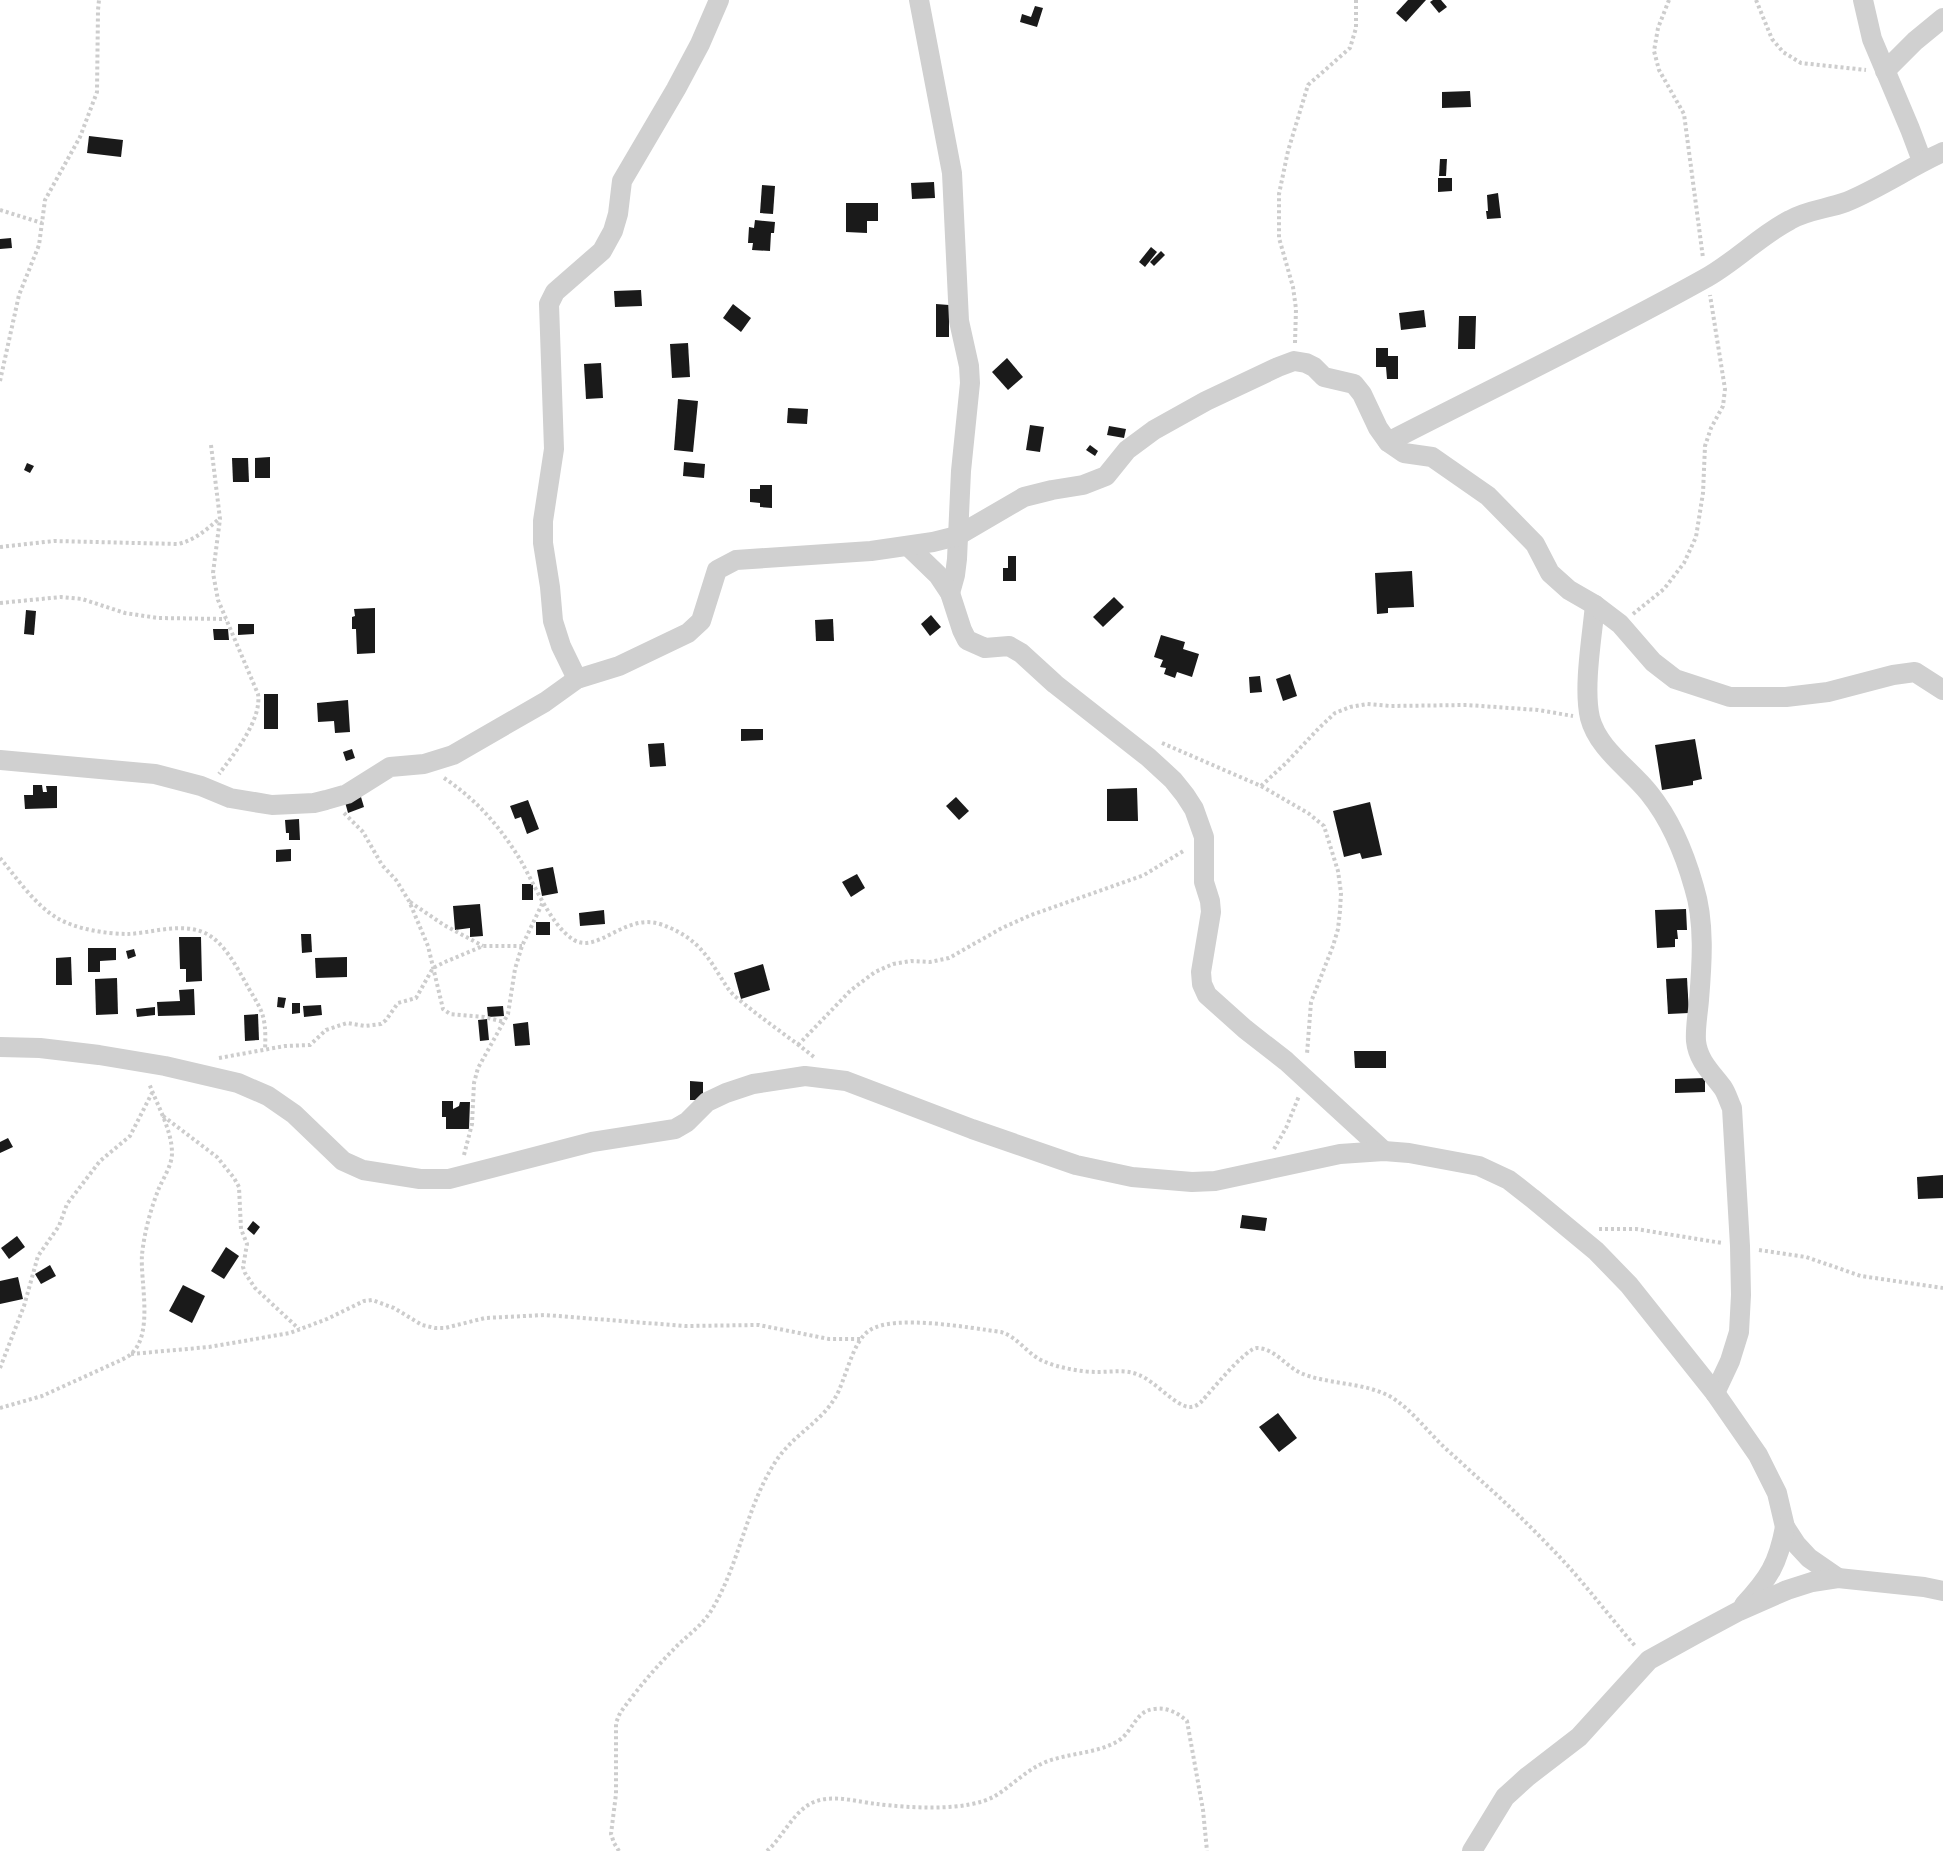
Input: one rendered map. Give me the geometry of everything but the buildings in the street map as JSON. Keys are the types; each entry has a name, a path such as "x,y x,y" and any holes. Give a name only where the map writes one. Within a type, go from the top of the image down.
{"street":[{"path":"577,679 561,646 553,621 543,543 544,513 554,449 549,304 555,292 602,251 613,231 618,214 622,181 676,89 700,44 719,0"},
{"path":"919,0 952,173 959,321 970,383 961,471 955,575 950,593"},
{"path":"1863,0 1872,39 1922,161"},
{"path":"1885,71 1915,41 1943,18"},
{"path":"1388,442 1560,356 1707,278 1759,239 1791,219 1815,209 1844,202 1943,152"},
{"path":"0,760 155,774 201,786 230,798 272,805 314,803 347,794 390,767 424,764 453,755 545,702 577,679 619,666 688,633 701,621 717,570 736,561 826,555 908,546 957,536 1024,497 1083,485 1106,476 1127,450 1154,430 1206,401 1294,361 1314,367 1324,377 1354,384 1362,394 1378,428 1388,442 1404,453 1432,457 1488,496 1535,544 1550,573 1569,590 1595,605 1620,624 1653,662 1675,679 1730,697 1786,697 1828,692 1915,672 1943,690"},
{"path":"908,546 938,575 950,593 967,640 986,648 1009,646 1021,653 1055,684 1148,757 1173,780 1185,795 1194,809 1204,837 1204,882 1211,912 1203,957 1202,984 1207,995 1305,1078 1384,1151"},
{"path":"1595,605 1588,676 1590,719 1610,752 1650,794 1665,817 1686,863 1695,889 1701,931 1701,983 1696,1041 1701,1060 1724,1089 1732,1108 1740,1246 1739,1332 1730,1361 1714,1393"},
{"path":"0,1047 40,1048 141,1062 238,1083 268,1096 294,1114 343,1161 363,1170 420,1179 449,1179 592,1142 675,1129 687,1122 707,1102 726,1093 753,1084 805,1076 846,1081 972,1129 1065,1161 1132,1177 1192,1182 1215,1181 1340,1154 1384,1151 1409,1153 1479,1166 1509,1180 1596,1251 1629,1285 1714,1393 1758,1455 1777,1493 1785,1527 1796,1544 1809,1558 1838,1578"},
{"path":"1739,1611 1770,1575 1781,1548 1785,1527"},
{"path":"1472,1851 1505,1797 1579,1737 1649,1660 1739,1611 1812,1582 1838,1578 1943,1591"}],"path":[{"path":"0,381 19,295 39,245 45,200 80,137 97,92 99,0"},
{"path":"1294,361 1296,309 1293,287 1279,238 1279,194 1288,151 1308,85 1350,48 1356,28 1356,0"},
{"path":"1620,624 1664,589 1684,563 1696,537 1703,493 1705,446 1711,428 1724,406 1725,389 1698,233 1684,114 1659,70 1654,51 1658,28 1669,0"},
{"path":"1756,0 1772,39 1783,52 1801,63 1885,71"},
{"path":"0,210 42,223"},
{"path":"201,786 218,776 252,723 260,704 258,694 218,600 213,573 220,519 211,445"},
{"path":"0,546 54,541 178,544 197,537 220,519"},
{"path":"0,603 61,597 82,599 126,613 158,618 226,619"},
{"path":"1261,786 1319,728 1335,714 1350,707 1367,704 1467,705 1538,710 1590,719"},
{"path":"1156,741 1261,786 1308,813 1324,826 1338,871 1341,893 1338,929 1311,1002 1305,1078 1286,1128 1276,1147 1270,1152"},
{"path":"424,764 466,794 493,821 520,859 543,902 564,931 574,940 583,943 595,942 625,926 640,922 663,925 692,940 707,955 736,998 820,1061"},
{"path":"326,800 357,824 382,865 396,879 409,901 424,937 441,1002 446,1012 504,1022"},
{"path":"798,1044 851,990 875,972 892,964 911,961 930,962 949,958 1002,928 1031,915 1144,875 1204,837"},
{"path":"0,858 36,900 57,918 107,933 127,934 179,928 195,929 216,940 229,956 263,1011 266,1024 265,1050"},
{"path":"409,901 444,925 483,946"},
{"path":"461,1176 472,1124 473,1095 478,1068 508,1014 515,969 522,946 543,902"},
{"path":"212,1059 310,1045 326,1030 348,1023 364,1026 381,1024 398,1003 416,998 433,968 483,946 522,946"},
{"path":"131,1354 140,1338 143,1324 144,1241 172,1154 167,1127 141,1062"},
{"path":"0,1368 24,1306 38,1256 59,1226 67,1204 88,1176 100,1161 130,1136 153,1092"},
{"path":"161,1115 217,1157 234,1178 239,1187 241,1228 247,1244 243,1267 245,1273 255,1287 300,1329"},
{"path":"1597,1229 1636,1229 1806,1257 1861,1276 1943,1288"},
{"path":"0,1408 42,1396 131,1354 209,1347 300,1329 346,1312 364,1301 372,1300 394,1308 422,1325 435,1328 445,1328 485,1318 545,1315 685,1326 759,1325 829,1339 861,1339"},
{"path":"619,1851 611,1834 616,1794 616,1723 620,1713 673,1650 701,1625 711,1611 734,1562 765,1480 776,1460 829,1409 861,1339 869,1331 879,1326 917,1323 1001,1332 1008,1334 1033,1356 1043,1361 1096,1372 1125,1371 1138,1374 1181,1405 1190,1407 1197,1406 1249,1350 1257,1348 1277,1355 1294,1369 1311,1377 1376,1391 1390,1397 1502,1497 1550,1546 1649,1660"},
{"path":"767,1851 800,1812 813,1802 830,1799 914,1806 944,1806 979,1802 995,1796 1029,1770 1047,1762 1110,1746 1122,1739 1145,1711 1156,1708 1179,1714 1187,1721 1203,1810 1207,1851"}]}
